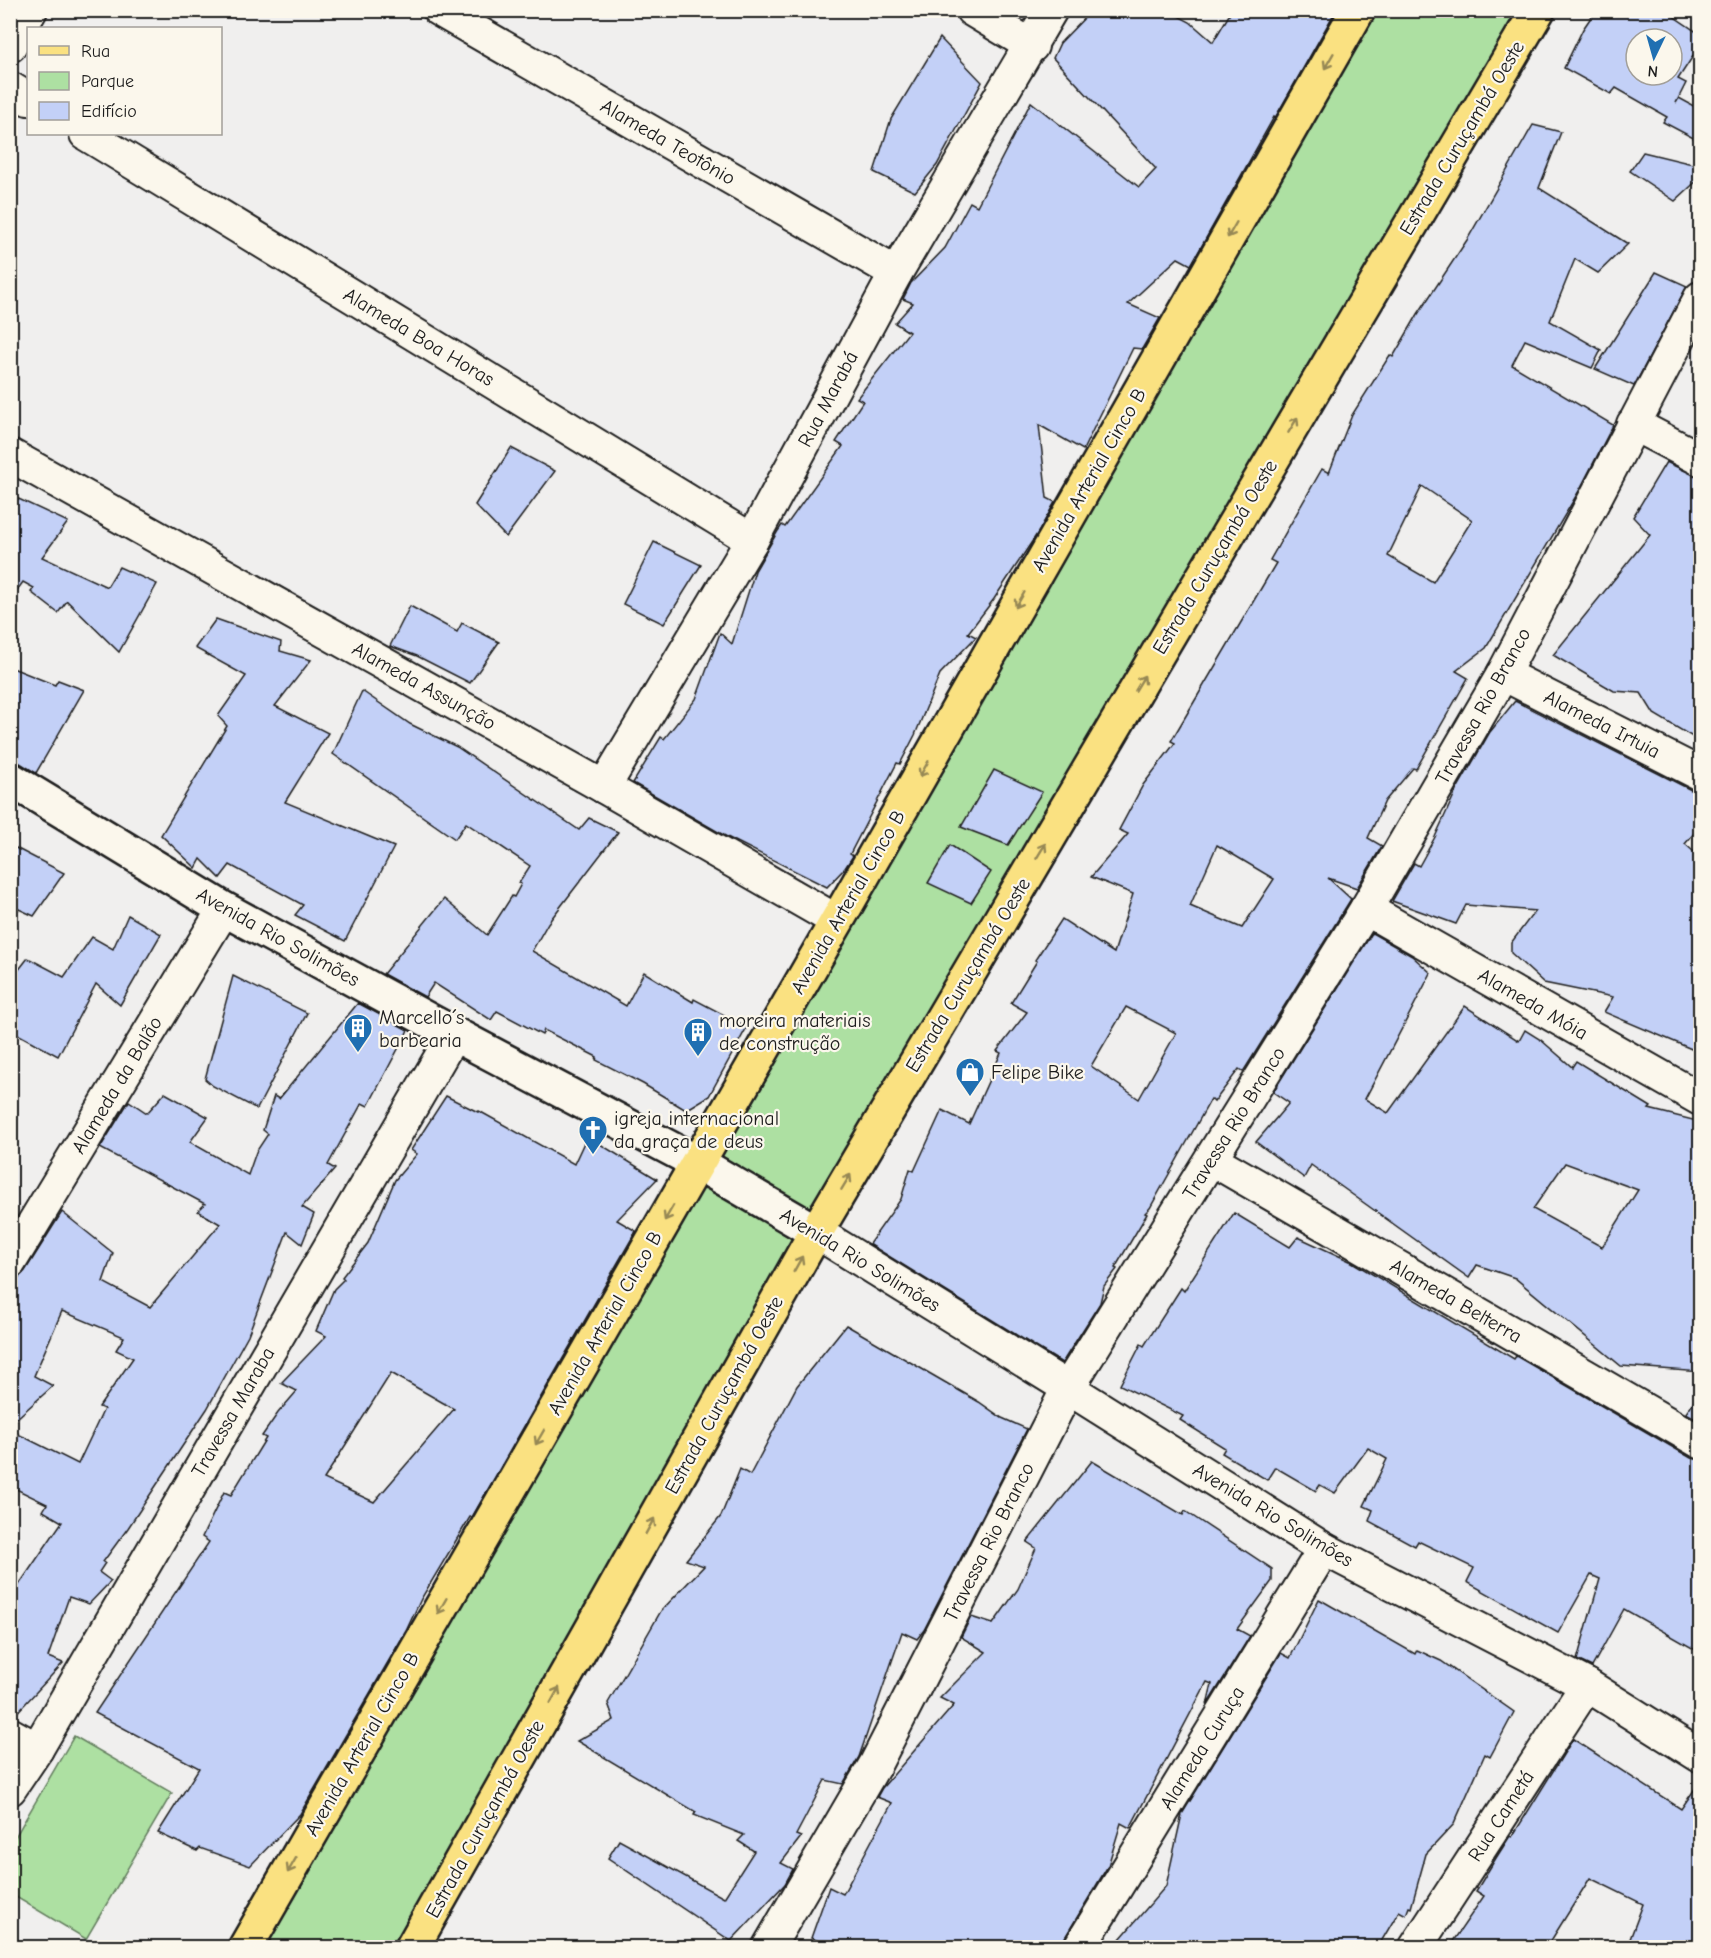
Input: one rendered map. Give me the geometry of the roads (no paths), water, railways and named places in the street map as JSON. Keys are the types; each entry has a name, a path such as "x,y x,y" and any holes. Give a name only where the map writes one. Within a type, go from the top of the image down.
{"main road":[{"name":"Avenida Arterial Cinco B","path":"245,1947 698,1163 1358,10"},
{"name":"Estrada Curuçambá Oeste","path":"412,1947 816,1232 1538,10"},
{"name":"Avenida Rio Solimões","path":"10,779 224,909 698,1163 816,1232"}],"street":[{"path":"10,46 31,10"},
{"name":"Alameda Teotônio","path":"439,10 896,273"},
{"path":"972,10 1032,46"},
{"name":"Rua Marabá","path":"604,787 752,540 896,273 1032,46 1051,10"},
{"path":"10,88 27,98"},
{"name":"Alameda Boa Horas","path":"88,135 752,540"},
{"name":"Travessa Rio Branco","path":"768,1947 876,1763 1068,1388 1366,909 1503,674 1701,298"},
{"path":"1633,424 1701,459"},
{"name":"Alameda Assunção","path":"10,455 604,787 837,921"},
{"name":"Alameda Irtuia","path":"1503,674 1701,774"},
{"name":"Alameda da Balão","path":"10,1262 224,909"},
{"name":"Alameda Móia","path":"1366,909 1701,1099"},
{"name":"Travessa Maraba","path":"10,1790 24,1741 454,1034"},
{"name":"Alameda Belterra","path":"1211,1159 1701,1442"},
{"name":"Avenida Rio Solimões","path":"816,1232 1324,1550 1587,1685 1701,1756"},
{"name":"Alameda Curuça","path":"1079,1947 1324,1550"},
{"name":"Rua Cametá","path":"1415,1947 1587,1685"}],"place":[{"name":"Marcello´s barbearia","path":"358,1054"},
{"name":"moreira materiais de construção","path":"698,1058"},
{"name":"Felipe Bike","path":"970,1098"},
{"name":"igreja internacional da graça de deus","path":"593,1156"}]}
